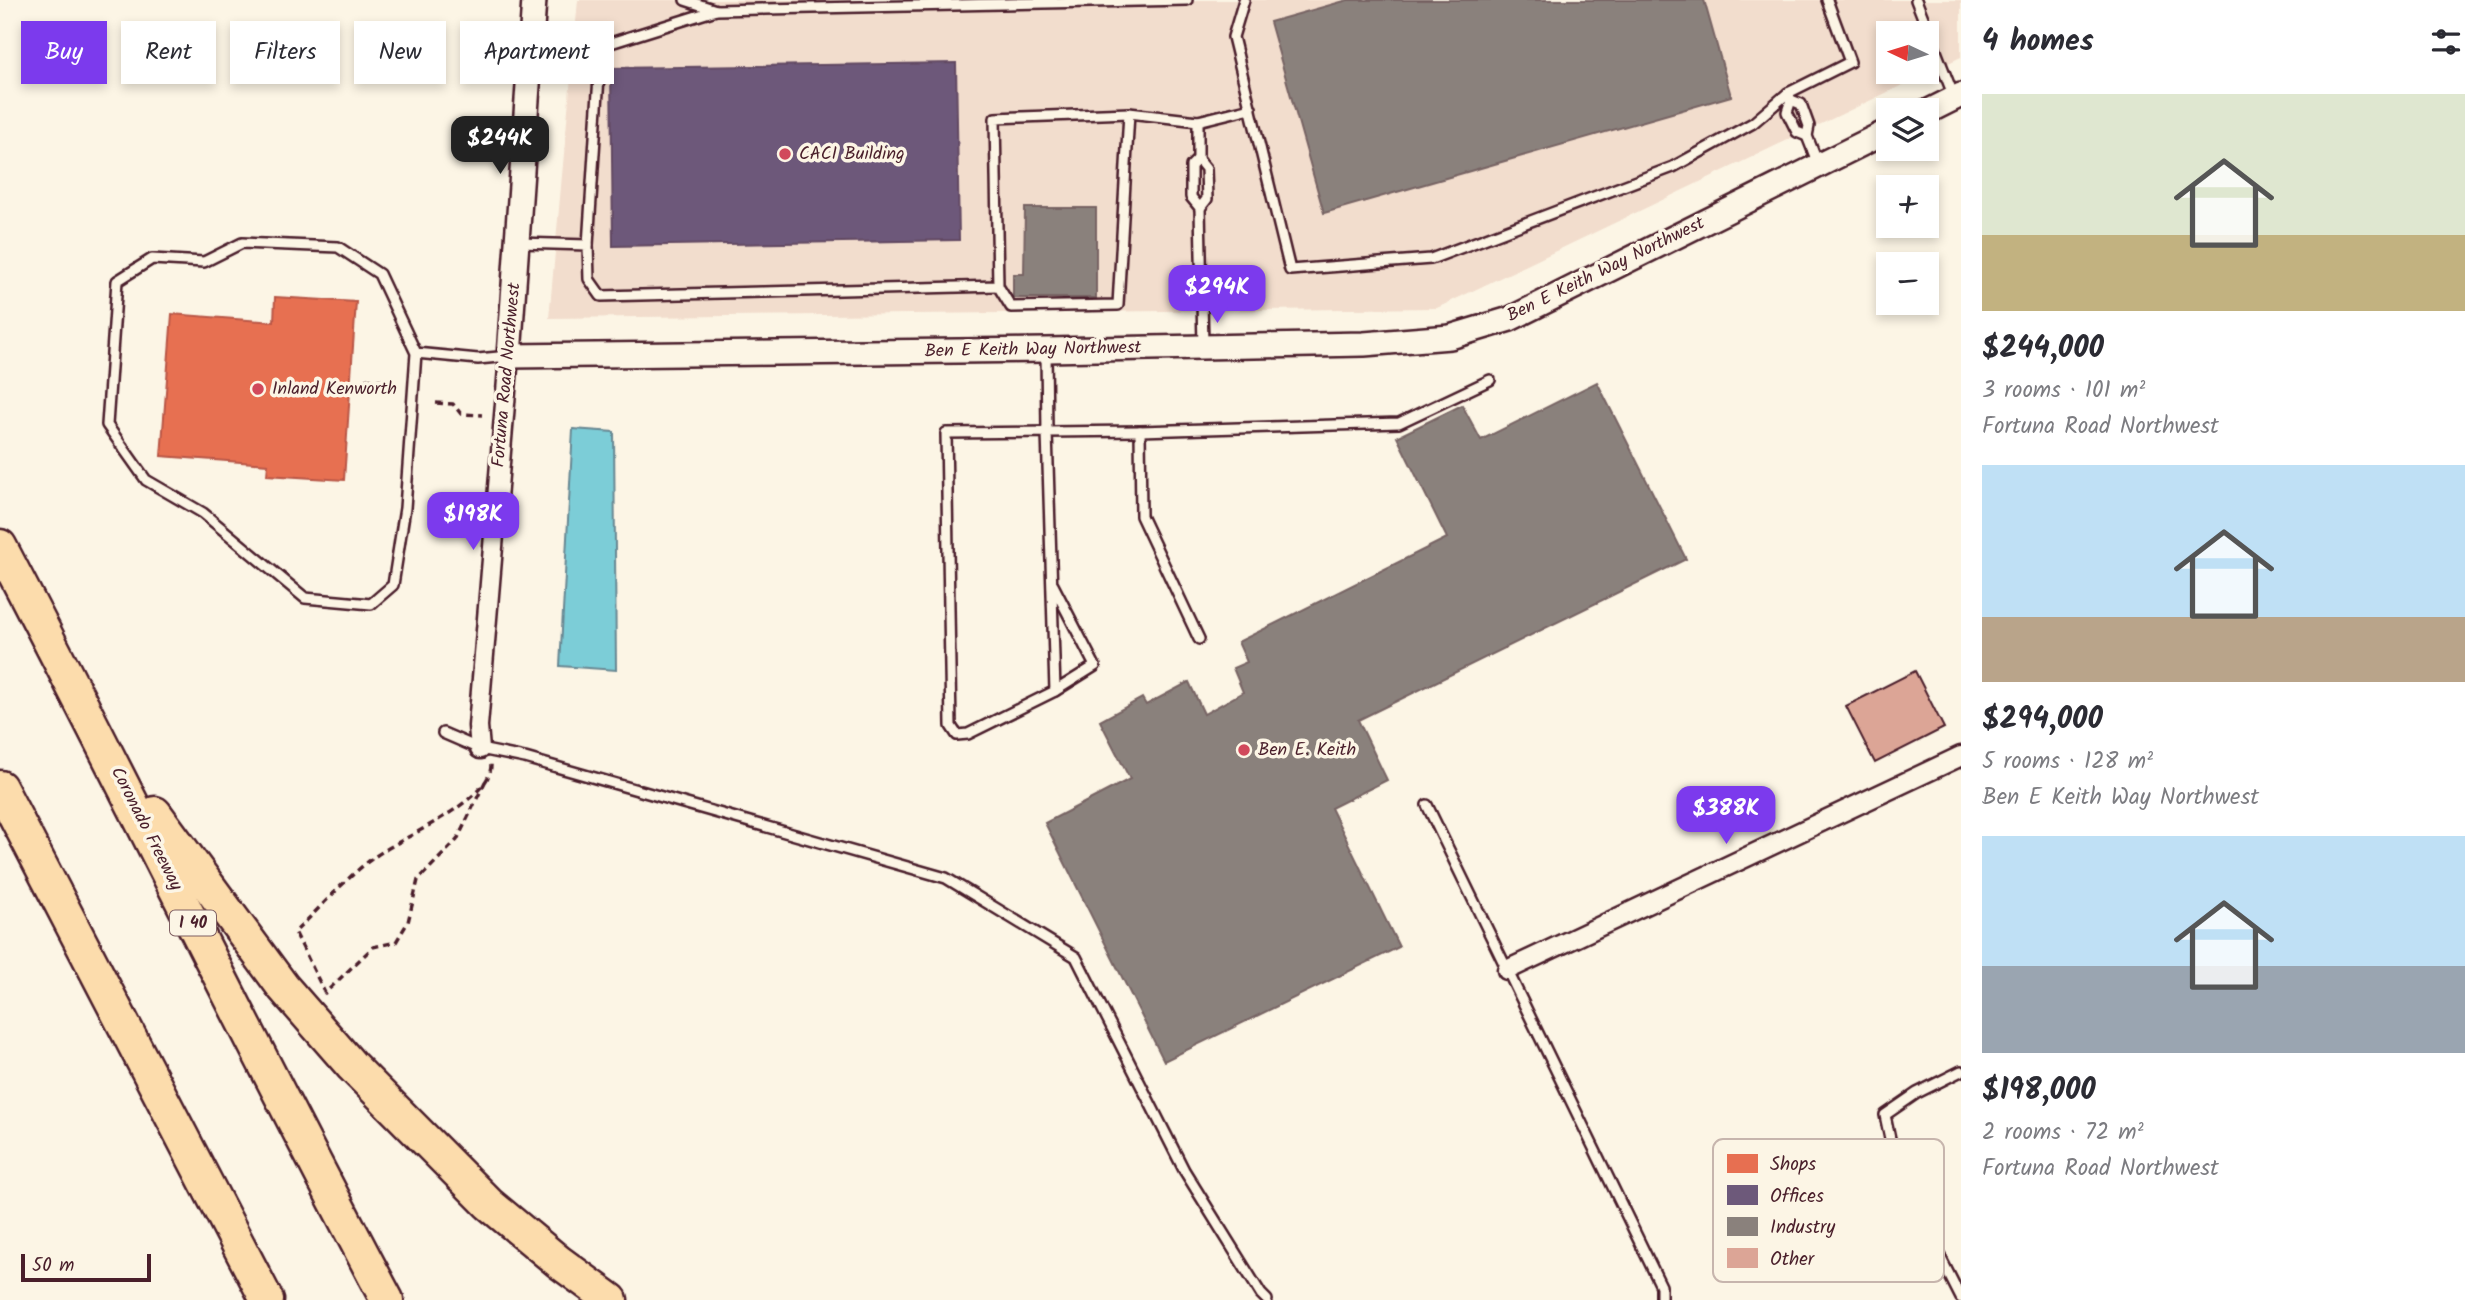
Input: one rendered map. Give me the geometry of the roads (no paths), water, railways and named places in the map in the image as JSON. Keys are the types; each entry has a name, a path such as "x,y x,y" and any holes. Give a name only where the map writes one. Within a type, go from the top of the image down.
{"highway":[{"name":"Coronado Freeway","path":"0,546 323,1181 387,1300"},
{"path":"97,733 283,987 352,1066 489,1204 559,1262 611,1300"},
{"path":"0,787 267,1300"}],"street":[{"name":"Fortuna Road Northwest","path":"480,749 478,726 509,356 534,0"},
{"path":"1939,106 1958,97"},
{"name":"Ben E Keith Way Northwest","path":"509,356 1046,351 1420,341 1479,330 1510,319 1876,137"},
{"path":"1507,970 1961,756"}],"lane":[{"path":"685,0 716,10"},
{"path":"998,286 601,296 589,279 588,245 601,46 716,10 1186,0"},
{"path":"1244,0 1233,37 1290,270 1431,259 1672,167 1752,123 1850,62 1828,0"},
{"path":"1916,0 1958,97"},
{"path":"1790,97 1801,104 1809,126 1807,136 1818,166"},
{"path":"1790,97 1787,112 1797,132 1807,136"},
{"path":"1129,113 1118,305 1011,307 998,286 995,118 1129,113 1198,121 1251,108"},
{"path":"1198,121 1198,159 1206,169 1207,200 1200,208"},
{"path":"1198,159 1191,166 1191,197 1200,208 1203,347"},
{"path":"242,243 338,247 379,274 416,353 405,508 393,585 371,604 306,598 202,513 146,480 107,425 117,281 152,258 204,262 242,243"},
{"path":"517,243 588,245"},
{"path":"1046,351 1055,691"},
{"path":"416,353 478,359 509,356"},
{"path":"1052,583 1095,666 1055,691 968,734 957,735 951,726 946,433 1140,431 1399,423 1490,380"},
{"path":"1140,431 1141,516 1199,639"},
{"path":"443,733 480,749 525,758 946,878 1076,957 1184,1170 1267,1300"},
{"path":"1427,805 1661,1286 1661,1300"},
{"path":"1890,1139 1885,1115 1917,1093 1961,1071"},
{"path":"1944,1265 1961,1298"}],"water":[{"path":"573,429 614,432 616,670 560,666"}],"place":[{"name":"CACI Building","path":"785,154"},
{"name":"Inland Kenworth","path":"258,389"},
{"name":"Ben E. Keith","path":"1244,750"}]}
